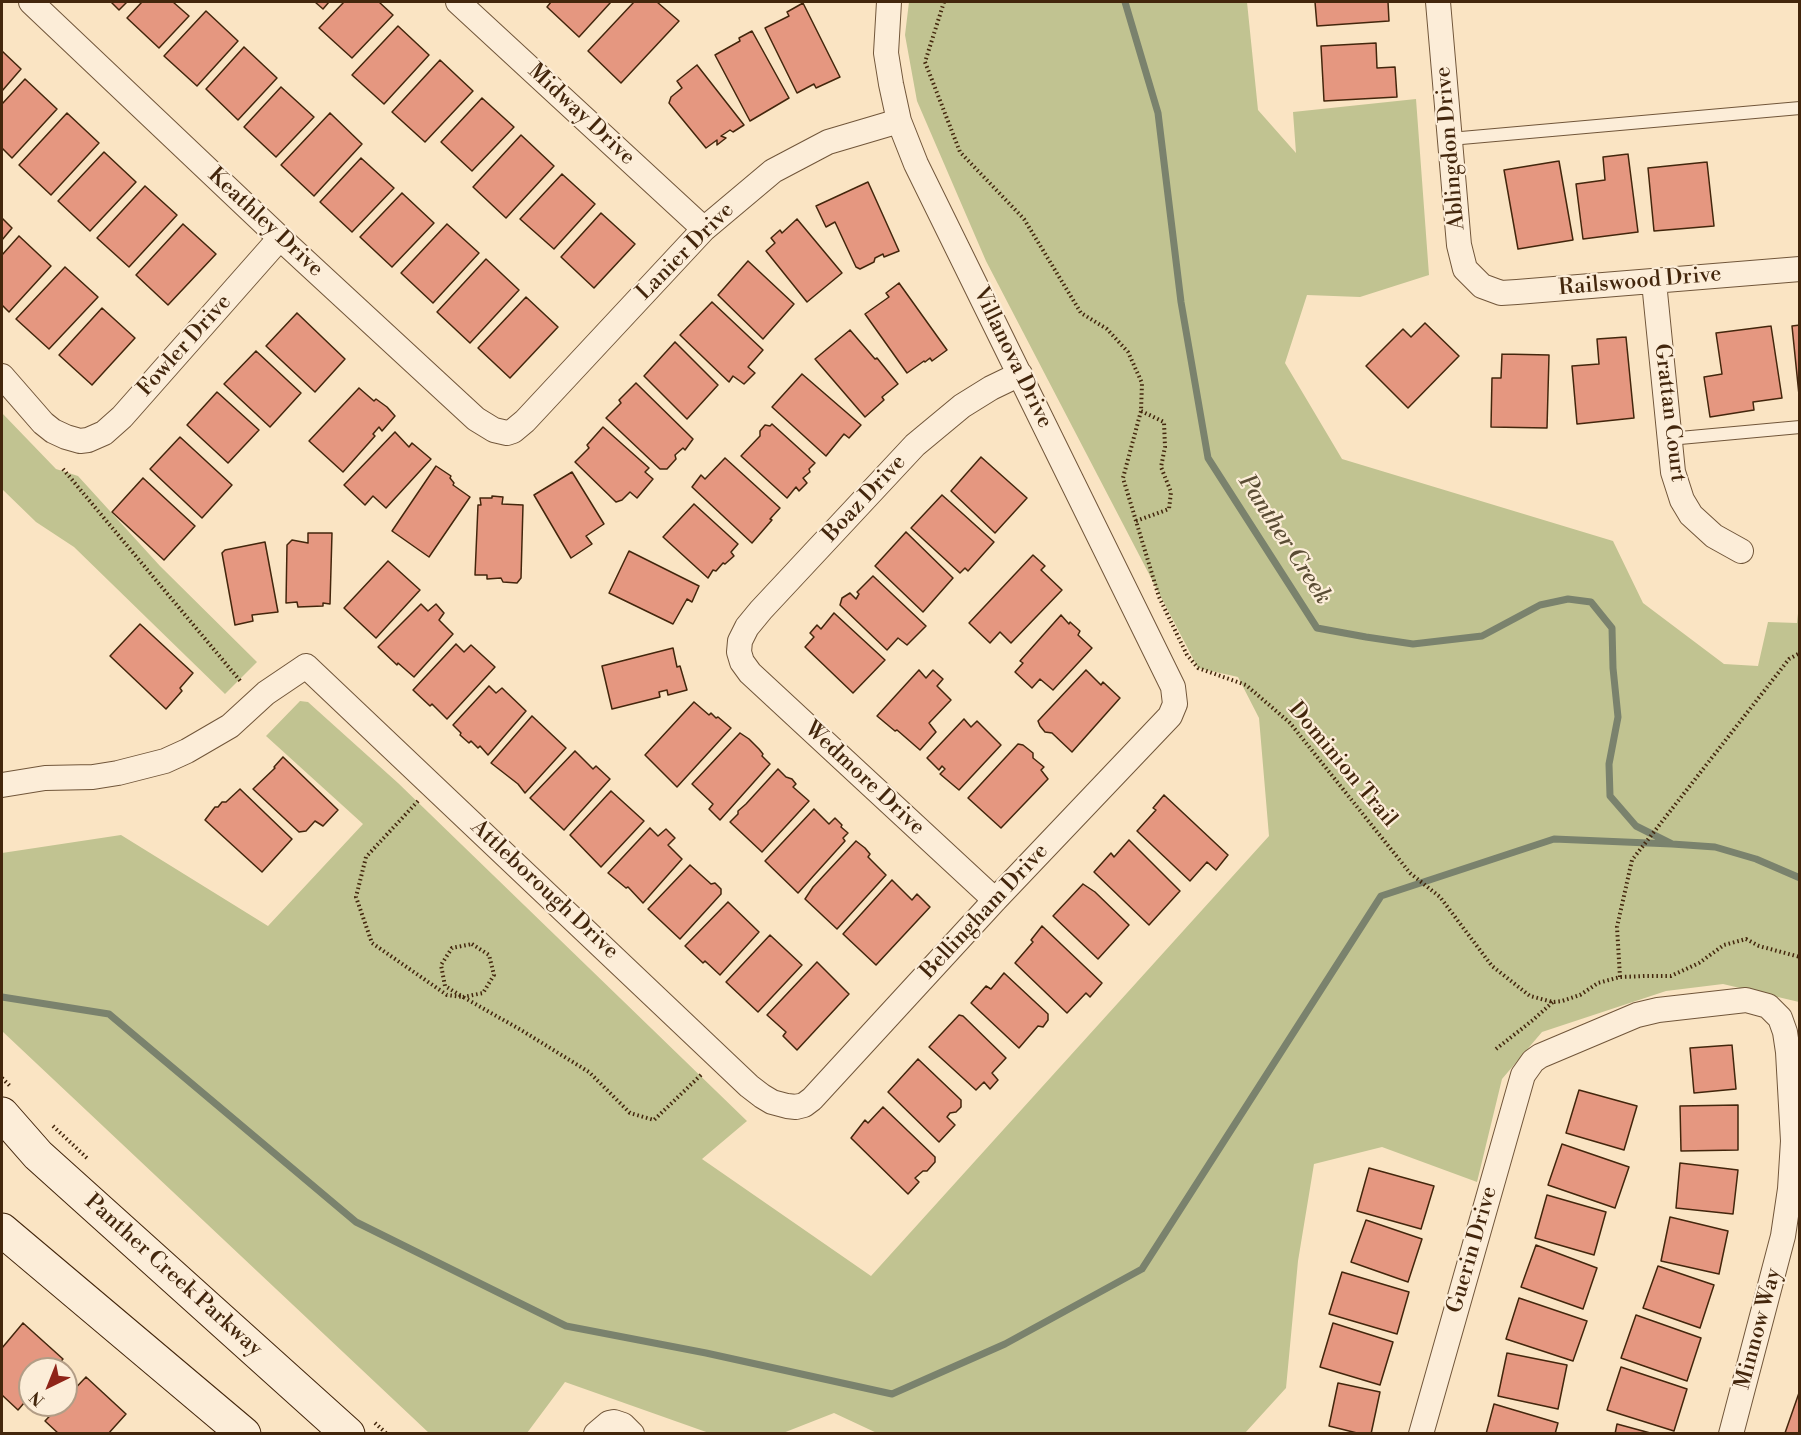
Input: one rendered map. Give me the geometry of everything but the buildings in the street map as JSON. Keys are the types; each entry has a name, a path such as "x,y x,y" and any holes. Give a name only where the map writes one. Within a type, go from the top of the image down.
{"main road":[{"name":"Panther Creek Parkway","path":"2,1114 38,1155 348,1434"},
{"path":"2,1230 244,1434"}],"street":[{"name":"Keathley Drive","path":"31,2 280,238 476,419 494,430 507,433"},
{"name":"Midway Drive","path":"458,2 704,229"},
{"name":"Villanova Drive","path":"889,2 886,53 899,121 916,164 1173,687 1175,704"},
{"name":"Ablingdon Drive","path":"1438,2 1459,245 1465,269 1482,286"},
{"name":"Lanier Drive","path":"507,433 525,421 704,229 773,171 828,142 899,121"},
{"name":"Fowler Drive","path":"2,376 46,426 66,437 80,441 96,437 111,429 280,238"},
{"name":"Railswood Drive","path":"1482,286 1501,293 1800,269"},
{"name":"Grattan Court","path":"1654,282 1673,472 1682,500 1691,515 1714,536 1741,551"},
{"name":"Boaz Drive","path":"740,652 740,641 747,627 915,445 962,406 1020,374"},
{"name":"Wedmore Drive","path":"740,652 742,662 763,686 995,900"},
{"name":"Attleborough Drive","path":"2,785 45,778 93,777 165,761 188,751 230,726 266,693 306,666 762,1096 772,1102 787,1106"},
{"name":"Bellingham Drive","path":"787,1106 804,1105 812,1099 995,900 1170,716 1175,704"},
{"name":"Minnow Way","path":"1528,1068 1540,1056 1621,1021 1658,1010 1746,1000 1768,1006 1783,1024 1788,1052 1793,1142 1790,1189 1783,1236 1731,1434"},
{"name":"Guerin Drive","path":"1421,1434 1518,1092 1523,1075 1528,1068"},
{"path":"596,1434 609,1423 619,1422 627,1429"}],"lane":[{"path":"1450,139 1800,108"},
{"path":"1669,439 1800,426"}],"path":[{"name":"Dominion Trail","path":"944,2 925,62 960,152 1024,219 1081,313 1107,329 1128,352 1142,383 1142,411 1123,478 1159,597 1187,655 1198,668 1246,685 1290,723 1410,873 1440,897 1492,966 1530,996 1553,1002"},
{"path":"1136,520 1169,509 1171,492 1161,467 1166,447 1164,422 1142,411"},
{"path":"63,469 242,684"},
{"path":"1620,977 1617,927 1632,860 1789,659 1800,653"},
{"path":"433,785 366,857 356,897 372,944 447,995 463,997 483,993 494,975 489,955 472,944 452,948 441,965 445,986 463,997 521,1030 589,1072 630,1113 654,1120 706,1069 721,1058"},
{"path":"1496,1049 1553,1002 1580,995 1598,983 1620,977 1671,976 1699,963 1724,945 1746,939 1759,946 1800,957"}],"green space":[{"path":"909,2 1247,2 1258,110 1296,153 1293,112 1416,99 1429,275 1360,297 1307,295 1285,363 1342,459 1613,541 1643,603 1724,664 1758,666 1768,622 1797,623 1799,604 1799,1002 1723,984 1666,991 1542,1032 1502,1079 1477,1182 1382,1147 1314,1164 1298,1261 1286,1388 1245,1433 879,1434 834,1413 783,1433 709,1433 565,1382 527,1433 429,1433 2,1031 2,853 121,835 268,926 363,824 266,736 300,701 308,702 398,783 747,1121 702,1159 871,1276 1269,836 1259,718 1238,677 1198,668 986,261 917,101 905,35"},
{"path":"2,413 56,469 78,476 160,566 257,662 225,694 74,547 36,522 2,489"}],"waterway":[{"name":"Panther Creek","path":"1125,2 1158,113 1181,302 1208,458 1317,628 1413,644 1482,636 1540,605 1568,599 1591,602 1612,628 1618,717 1609,764 1610,796 1636,826 1672,844 1715,847 1756,859 1800,878"},
{"path":"2,997 109,1014 356,1222 566,1326 706,1353 892,1394 1005,1344 1142,1269 1381,896 1554,839 1672,844"}]}
